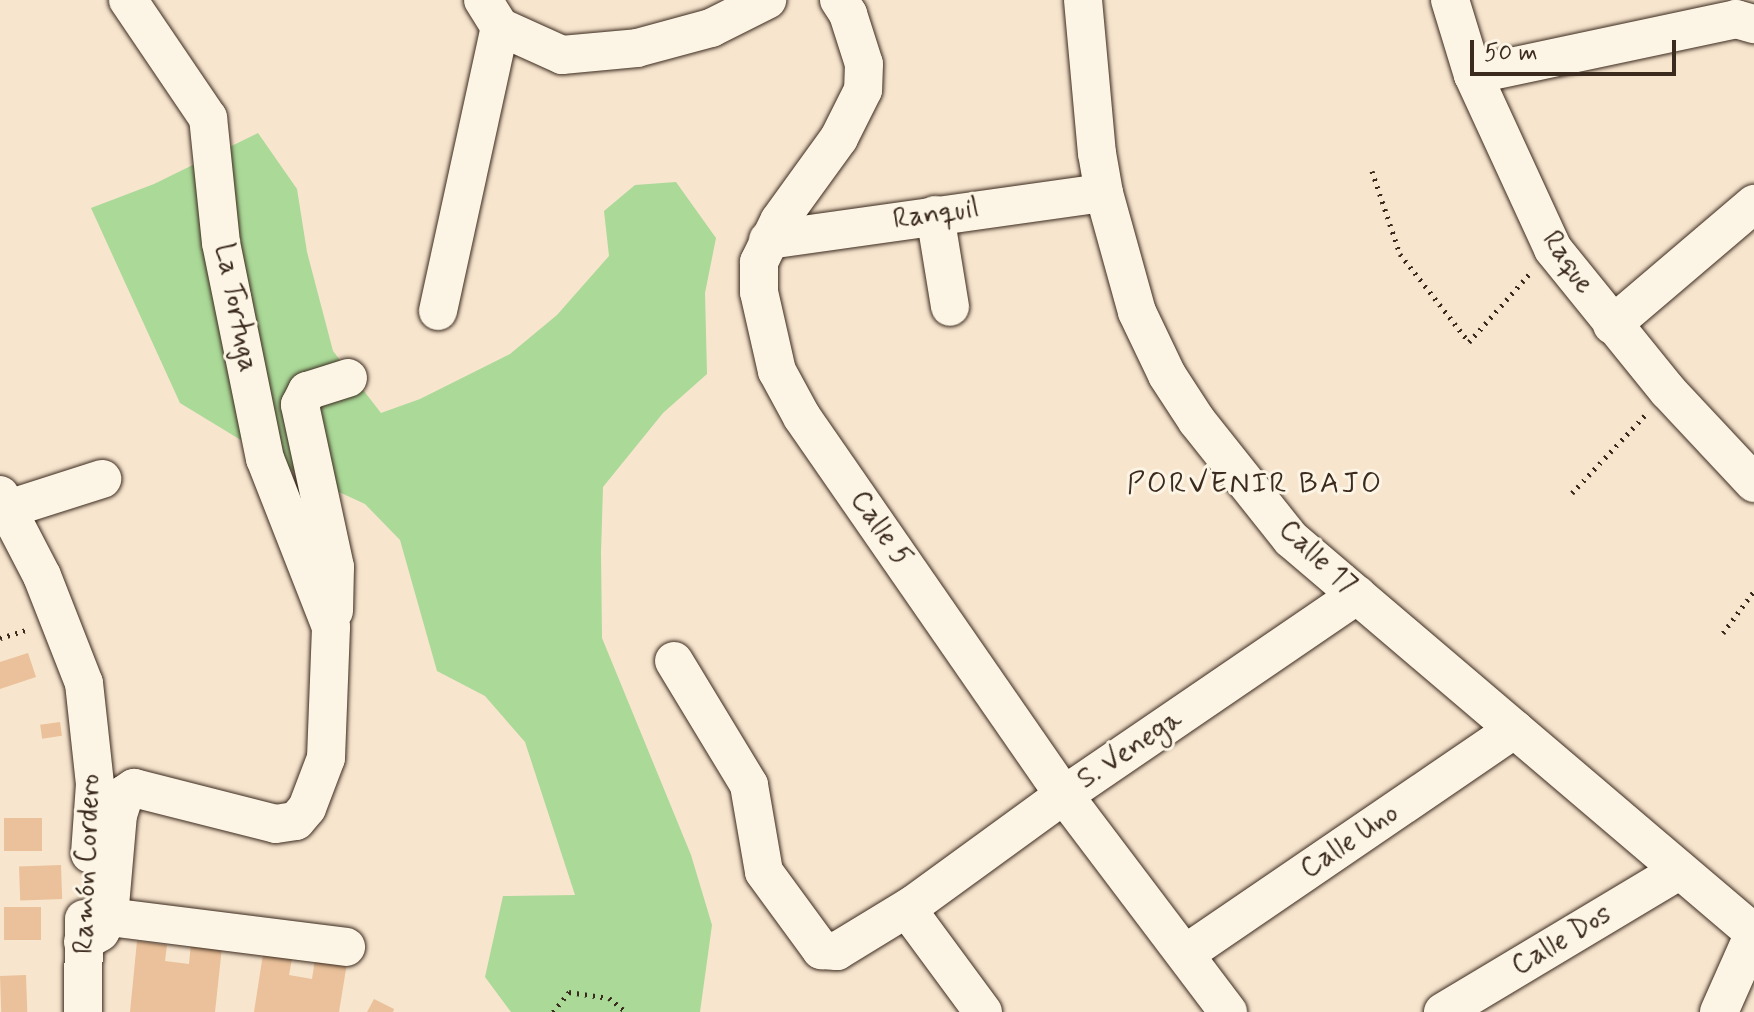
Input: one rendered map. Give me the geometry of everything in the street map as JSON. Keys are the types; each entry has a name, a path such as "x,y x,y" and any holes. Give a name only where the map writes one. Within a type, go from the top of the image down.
{"street":[{"name":"La Tortuga","path":"128,0 208,118 221,243 265,459 331,627"},
{"path":"438,311 492,14 562,55 637,48 711,28 767,0"},
{"name":"Calle 5","path":"839,0 848,14 864,64 863,90 839,138 768,240 759,262 759,292 777,371 802,417 1064,795 1228,1012"},
{"name":"Calle 17","path":"1083,0 1097,153 1104,193 1137,312 1167,375 1240,479 1291,539 1754,933"},
{"name":"Raque","path":"1450,0 1473,75 1553,249 1668,391 1754,483"},
{"path":"1473,75 1739,14"},
{"name":"Ranquil","path":"768,240 1104,193"},
{"path":"1612,325 1754,204"},
{"path":"935,215 950,307"},
{"name":"La Tortuga","path":"96,929 118,815 125,794 134,788 276,824 296,821 307,808 326,758 331,627 336,596 335,567 300,405 307,391 348,378"},
{"path":"4,502 102,479"},
{"name":"Ramón Cordero","path":"4,502 42,576 84,683 95,784 96,929 83,1012"},
{"name":"S. Venega","path":"674,661 749,785 764,872 821,950 837,951 911,906 1064,795 1357,595"},
{"name":"Calle Uno","path":"1185,954 1515,729"},
{"name":"Calle Dos","path":"1443,1012 1680,870"},
{"path":"911,906 979,1010"},
{"path":"96,929 346,947"},
{"path":"1719,1012 1754,933"}],"path":[{"path":"1372,171 1400,254 1469,342 1553,249"},
{"path":"1572,493 1668,391"},
{"path":"1723,633 1754,591"},
{"path":"553,1012 569,992 609,998 626,1012"}],"green space":[{"path":"258,133 297,189 307,252 333,351 381,413 420,399 510,354 557,315 609,256 604,211 635,185 676,182 716,238 705,293 707,374 663,413 603,487 601,553 602,638 691,855 712,925 700,1012 511,1012 485,977 503,896 575,895 525,742 485,696 437,671 400,540 365,504 285,467 180,403 91,208 154,184"}],"building":[{"path":"28,653 36,677 0,689 0,662"},
{"path":"60,722 62,736 42,739 40,725"},
{"path":"4,818 42,818 42,851 4,851"},
{"path":"61,865 62,899 20,900 19,866"},
{"path":"4,907 41,907 41,940 4,940"},
{"path":"137,941 167,945 165,961 189,964 191,943 222,947 215,1012 130,1012"},
{"path":"263,954 292,959 289,975 312,979 315,959 347,963 339,1012 254,1012"},
{"path":"26,975 27,1012 1,1012 0,976"},
{"path":"374,999 394,1009 393,1012 367,1012"}],"district":[{"name":"PORVENIR BAJO","path":"1255,484"}]}
